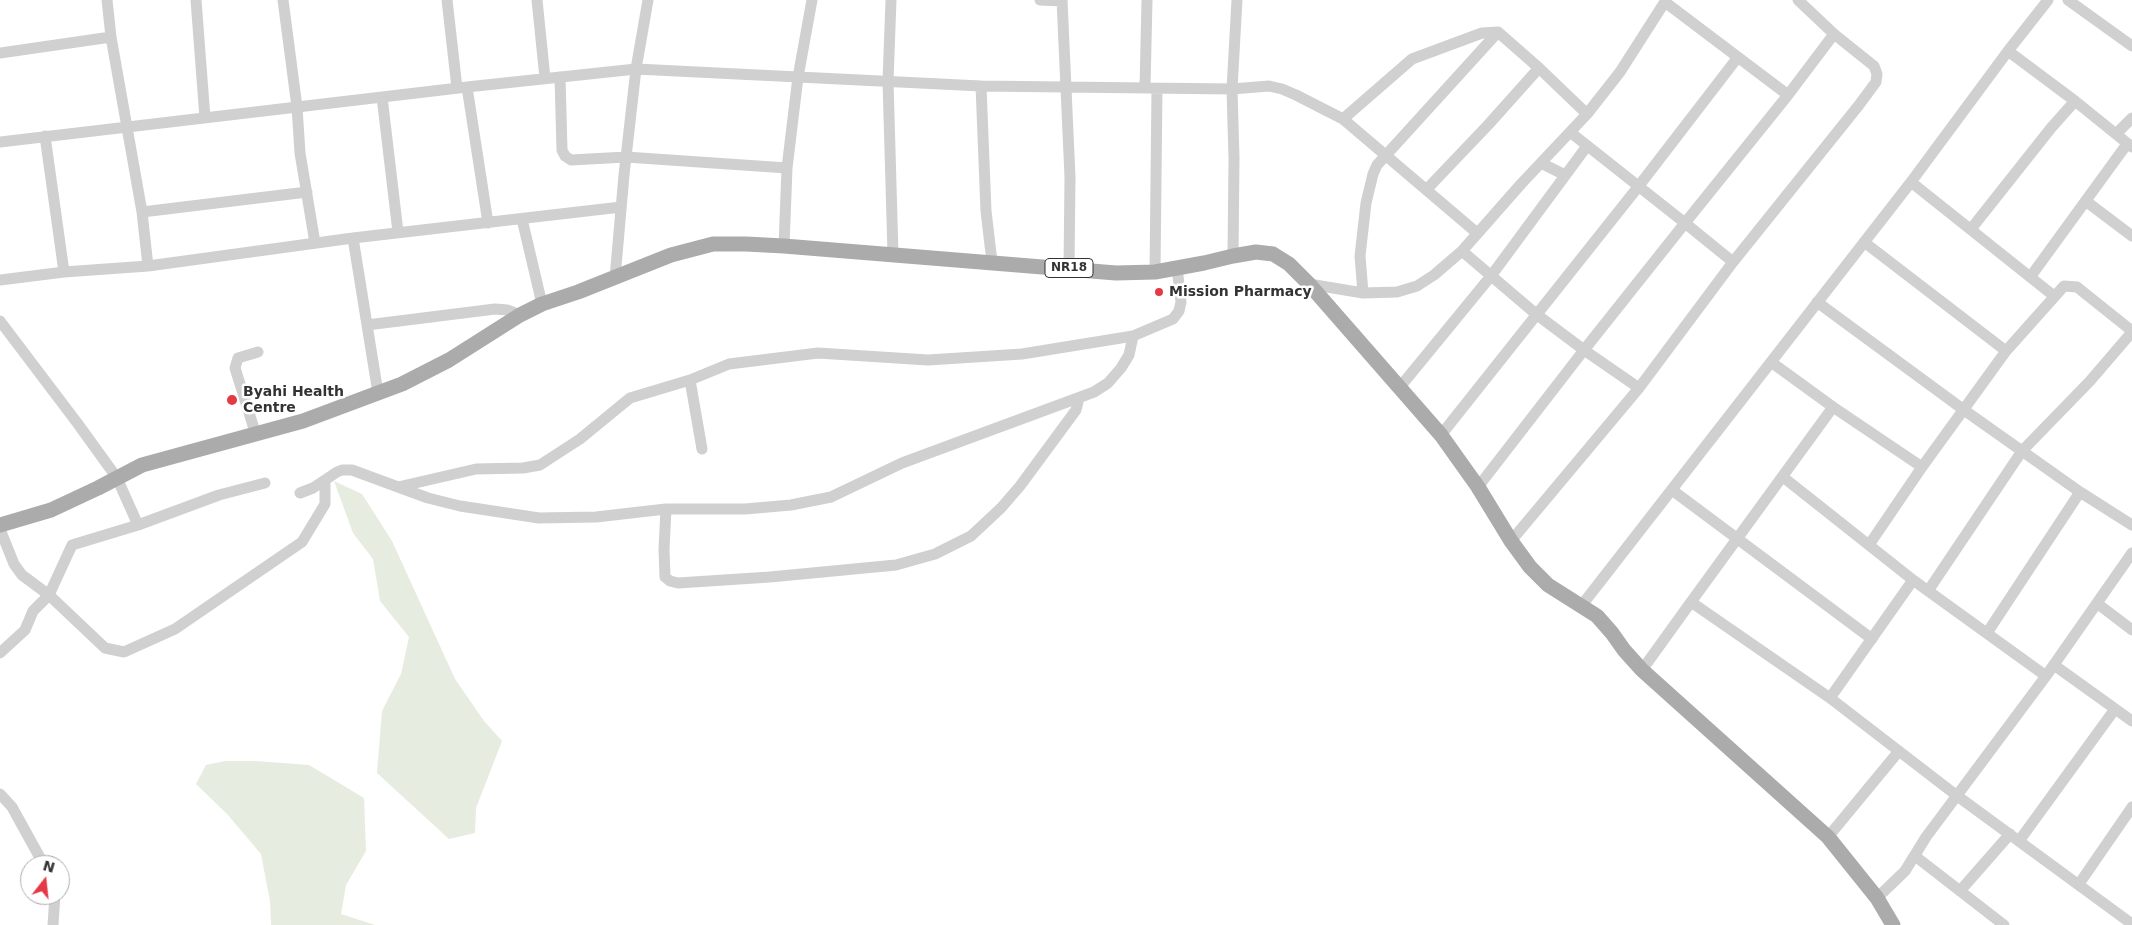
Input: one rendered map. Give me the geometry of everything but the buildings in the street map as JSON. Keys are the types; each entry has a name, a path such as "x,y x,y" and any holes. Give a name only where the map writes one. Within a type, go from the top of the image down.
{"main road":[{"name":"NR18","path":"0,525 51,510 158,459 256,435 303,421 402,384 448,360 520,314 542,304 615,278 671,255 712,244 784,246 1116,273 1154,272 1256,252 1273,254 1289,264 1309,284 1440,435 1478,487 1511,541 1530,567 1548,585 1597,616 1642,670 1828,837 1878,898 1893,925"}],"street":[{"path":"107,0 126,128 142,212 148,266"},
{"path":"196,0 205,118"},
{"path":"283,0 297,107 300,152 315,243"},
{"path":"447,0 488,223"},
{"path":"537,0 545,78"},
{"path":"615,278 636,69 648,0"},
{"path":"784,246 787,168 798,77 812,0"},
{"path":"891,0 888,81 893,254"},
{"path":"1040,0 1062,0 1070,178 1069,268"},
{"path":"1144,88 1147,0"},
{"path":"1233,256 1234,158 1232,90 1237,0"},
{"path":"1511,541 1639,388 1733,262 1876,82 1877,74 1874,66 1834,34 1798,0"},
{"path":"1582,605 1912,182 2008,51 2048,0"},
{"path":"2068,0 2132,46"},
{"path":"1309,284 1363,293 1398,292 1418,286 1434,275 1462,251 1588,114 1620,72 1665,1 1788,95"},
{"path":"1342,119 1412,59 1482,34 1498,32 1588,114"},
{"path":"1363,293 1360,256 1366,203 1373,174 1385,154 1498,32"},
{"path":"1478,487 1584,350 1788,95 1834,34"},
{"path":"0,53 111,37"},
{"path":"2008,51 2075,101 2130,146 2031,276"},
{"path":"1440,435 1638,187 1738,57"},
{"path":"1427,190 1539,68"},
{"path":"0,142 462,87 636,69 981,86 1232,90 1269,86 1282,89 1318,104 1342,119 1477,233"},
{"path":"560,77 562,150 571,160 626,157 787,168"},
{"path":"981,86 986,211 992,262"},
{"path":"1154,272 1157,88"},
{"path":"382,97 398,232"},
{"path":"1971,229 2051,128 2075,101"},
{"path":"2116,134 2132,118"},
{"path":"1570,132 1733,262"},
{"path":"46,136 64,272"},
{"path":"1400,387 1490,276 1586,146"},
{"path":"1541,163 1565,175"},
{"path":"1912,182 2054,296"},
{"path":"142,212 306,192"},
{"path":"2087,202 2132,236"},
{"path":"0,280 64,272 148,266 398,232 621,207"},
{"path":"522,219 542,304"},
{"path":"353,238 378,393"},
{"path":"1864,242 2006,351"},
{"path":"1462,251 1536,314 1639,388"},
{"path":"398,486 476,469 523,468 540,465 580,439 630,398 690,380 729,364 818,353 928,360 1022,354 1133,336 1173,319 1179,311 1181,302 1177,267"},
{"path":"1868,545 2006,351 2064,286 2077,287 2132,332 2090,381 2022,451 1928,591"},
{"path":"1817,302 1964,410 2080,492 2132,525"},
{"path":"367,326 495,309 520,314"},
{"path":"0,321 117,478 138,525"},
{"path":"300,493 337,472 352,470 428,498 460,506 540,518 596,517 666,509 745,509 792,505 831,497 902,463 1079,398 1108,383 1121,368 1128,355 1133,336"},
{"path":"256,435 235,368 238,358 258,352"},
{"path":"1771,362 1833,407 1922,467"},
{"path":"690,380 702,449"},
{"path":"666,509 665,577 670,581 770,577 896,565 935,554 971,536 1001,508 1020,486 1076,410 1079,398"},
{"path":"1642,670 1833,407"},
{"path":"1783,477 1913,580 2046,676"},
{"path":"0,529 14,564 22,575 49,596 106,648 124,652 175,629 302,542 326,504 325,480"},
{"path":"0,653 25,630 33,611 49,596 72,545 138,525 218,495 265,483"},
{"path":"1672,490 1872,639"},
{"path":"1987,633 2080,492"},
{"path":"1878,898 1905,871 1926,837 2054,665 2132,553"},
{"path":"1830,698 1913,580"},
{"path":"1691,602 1830,698 1956,795 2132,924"},
{"path":"2098,604 2132,630"},
{"path":"2054,665 2132,722"},
{"path":"1960,891 2015,837 2115,709"},
{"path":"1828,837 1898,750"},
{"path":"0,794 16,815 38,855"},
{"path":"2079,884 2132,807"},
{"path":"1915,856 2004,925"},
{"path":"53,925 54,905"}],"shaded area":[{"path":"334,481 362,494 392,541 455,679 484,721 502,741 476,808 475,833 449,839 377,773 382,711 401,674 409,637 380,601 373,559 353,533"},
{"path":"225,761 309,765 364,798 366,851 346,885 341,914 375,925 271,925 270,901 261,854 227,814 196,784 206,765"}],"place":[{"name":"Mission Pharmacy","path":"1159,292"},
{"name":"Byahi Health Centre","path":"232,400"}]}
